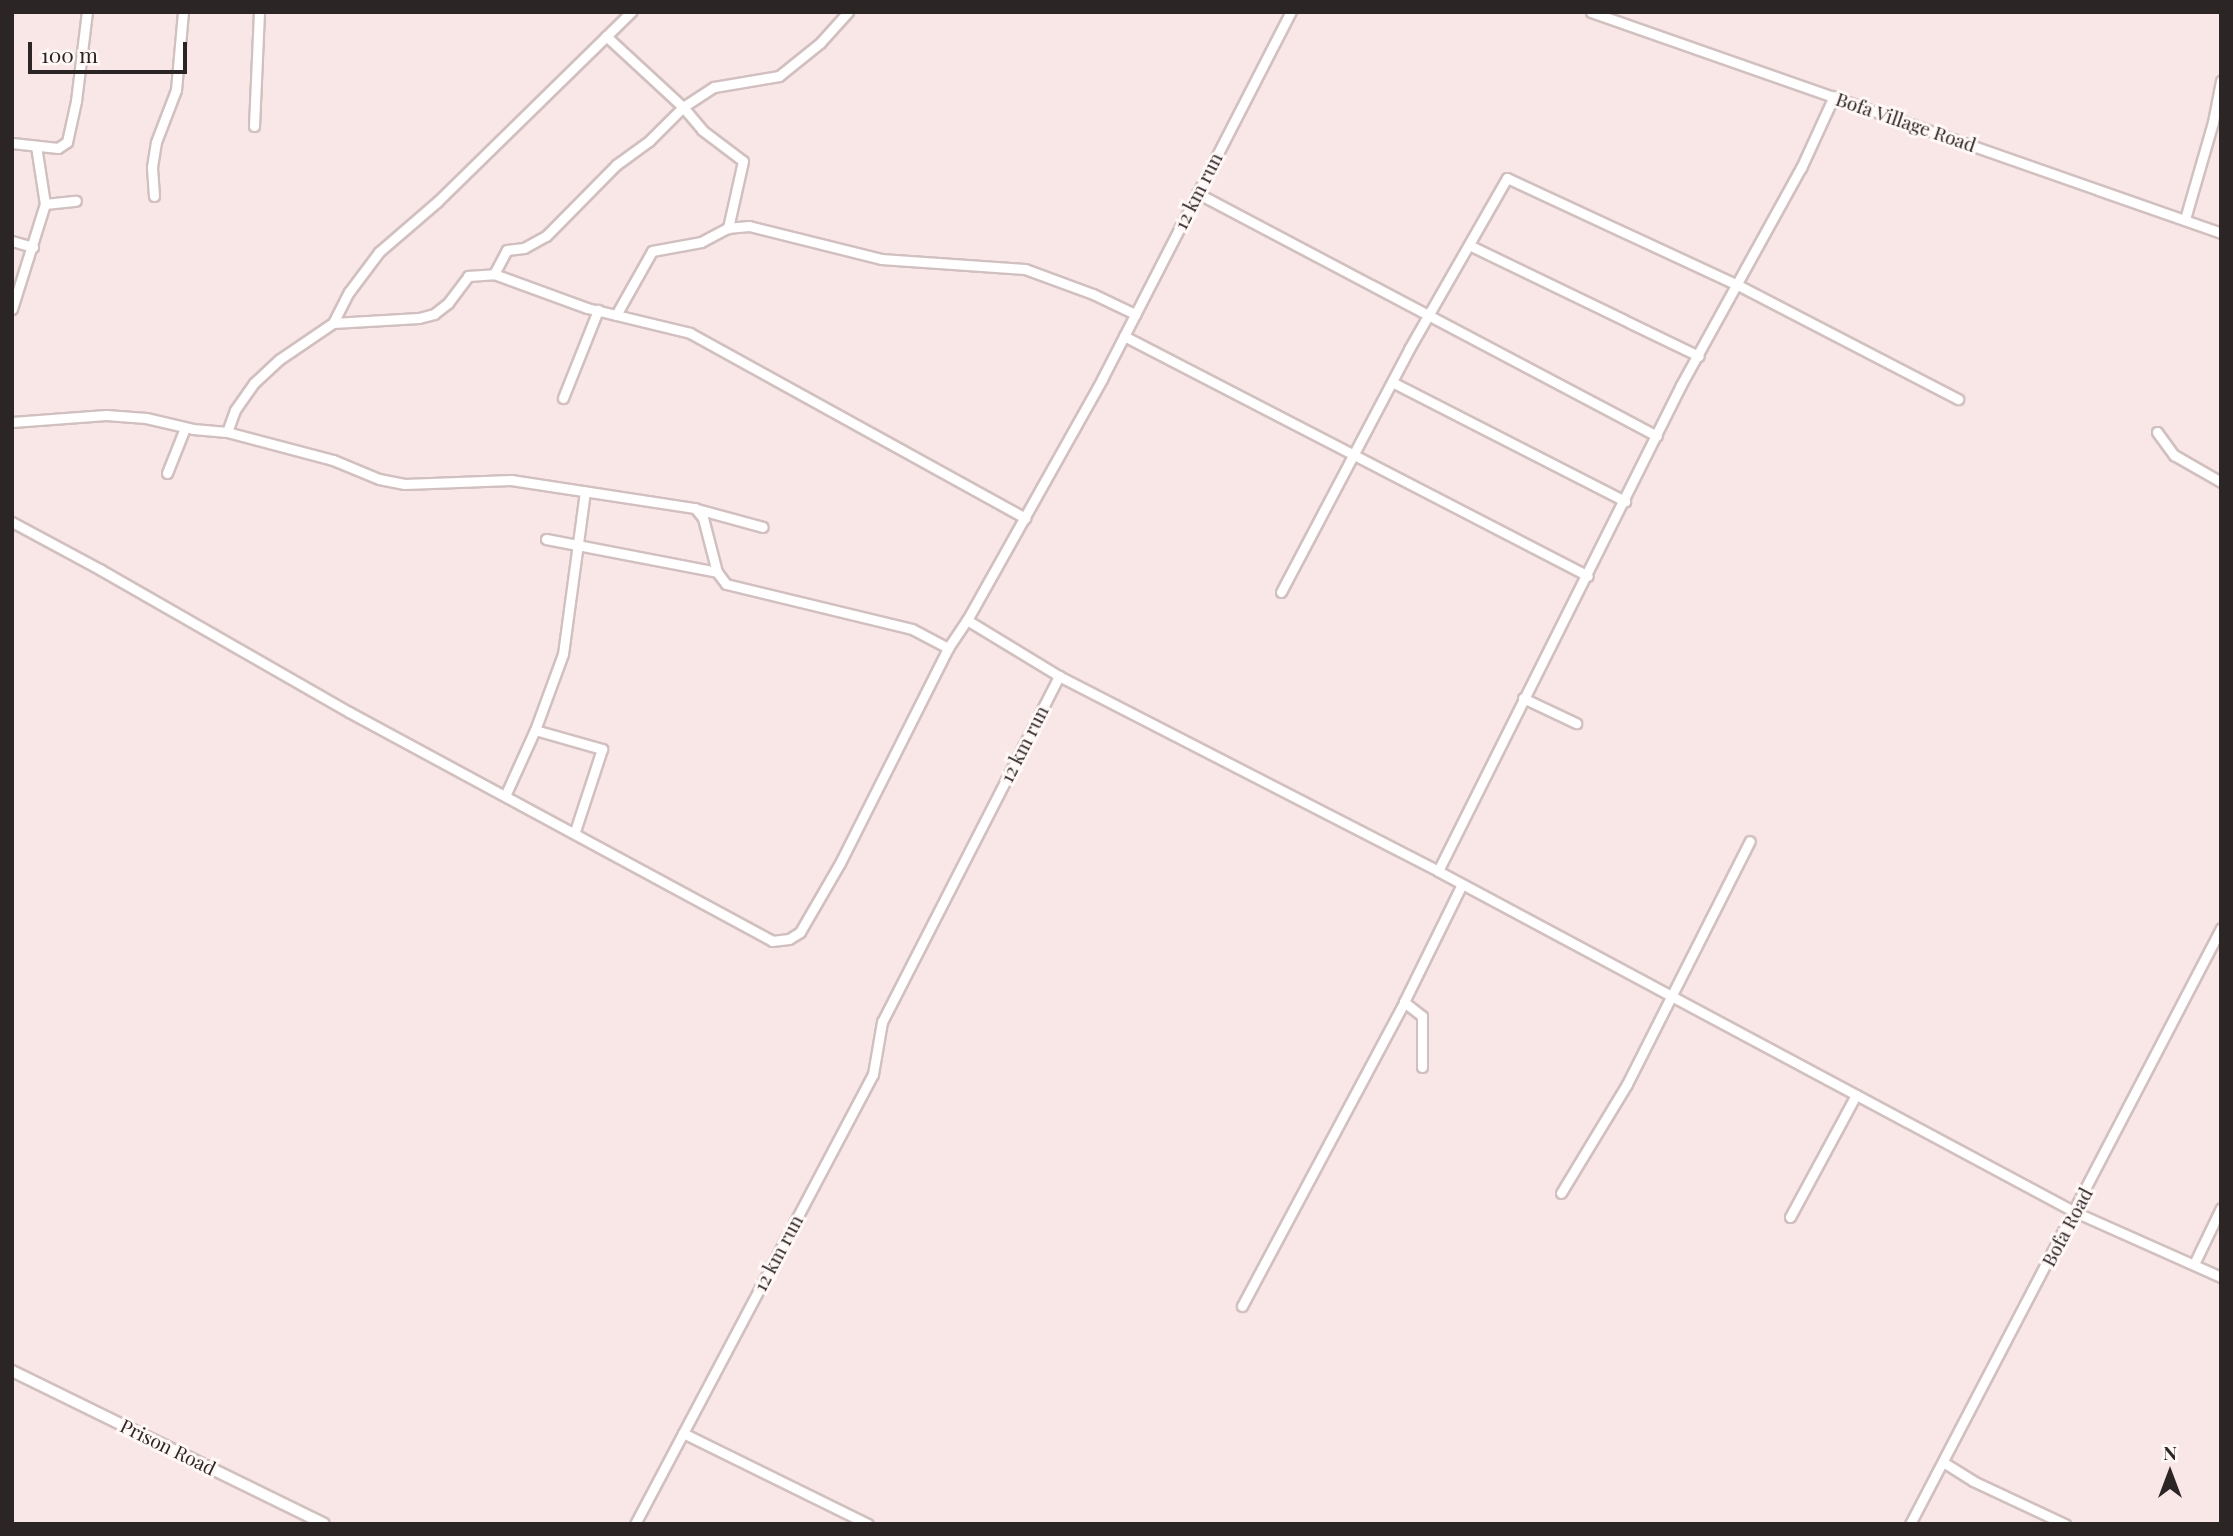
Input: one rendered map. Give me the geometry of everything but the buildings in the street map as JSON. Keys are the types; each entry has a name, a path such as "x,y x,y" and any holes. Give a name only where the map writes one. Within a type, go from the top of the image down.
{"street":[{"path":"12,143 58,148 66,142 76,101 87,12"},
{"path":"154,196 154,155 176,90 183,12"},
{"path":"254,126 259,12"},
{"path":"495,274 507,250 524,248 546,236 616,165 649,141 683,107 714,87 779,76 820,43 849,12"},
{"name":"12 km run","path":"12,522 772,941 789,939 800,932 840,863 948,648 967,620 1124,337 1290,12"},
{"name":"Bofa Village Road","path":"1591,12 2221,233"},
{"path":"227,432 235,410 254,383 280,359 333,323 349,292 379,252 437,202 630,13"},
{"path":"606,36 683,107 702,130 743,160 728,228"},
{"path":"2185,219 2213,122 2221,81"},
{"path":"1438,871 1657,436 1801,168 1834,96"},
{"path":"12,309 45,204 36,146"},
{"path":"1281,593 1392,382 1507,178 1738,285 1958,399"},
{"path":"1198,193 1657,436"},
{"path":"45,204 75,201"},
{"path":"616,315 652,251 701,242 728,228 749,226 881,259 1025,269 1093,293 1135,314"},
{"path":"12,241 33,247"},
{"path":"1469,245 1699,356"},
{"path":"333,323 419,318 434,314 448,303 468,276 495,274 598,310 690,333 1025,517"},
{"path":"564,398 598,310"},
{"path":"1124,337 1588,576"},
{"path":"1392,382 1625,501"},
{"path":"12,422 106,415 146,418 186,428 227,432 333,460 379,479 405,484 510,480 695,508 763,527"},
{"path":"167,473 186,428"},
{"path":"2157,432 2174,456 2221,482"},
{"path":"505,796 535,730 564,654 585,491"},
{"path":"695,508 703,517 717,572 726,584 912,629 948,648"},
{"path":"546,539 717,572"},
{"path":"967,620 1059,676 1438,871 2075,1213 2221,1277"},
{"name":"12 km run","path":"635,1524 873,1074 882,1022 1059,676"},
{"path":"1523,698 1576,723"},
{"path":"535,730 602,749 574,834"},
{"path":"1561,1193 1627,1084 1750,841"},
{"path":"1242,1306 1404,1002 1462,884"},
{"name":"Bofa Road","path":"1910,1524 2075,1213 2221,928"},
{"path":"1404,1002 1422,1016 1422,1067"},
{"path":"1790,1217 1856,1095"},
{"path":"2194,1264 2221,1208"},
{"name":"Prison Road","path":"12,1371 324,1524"},
{"path":"683,1433 868,1524"},
{"path":"1943,1462 1973,1481 2065,1524"}]}
